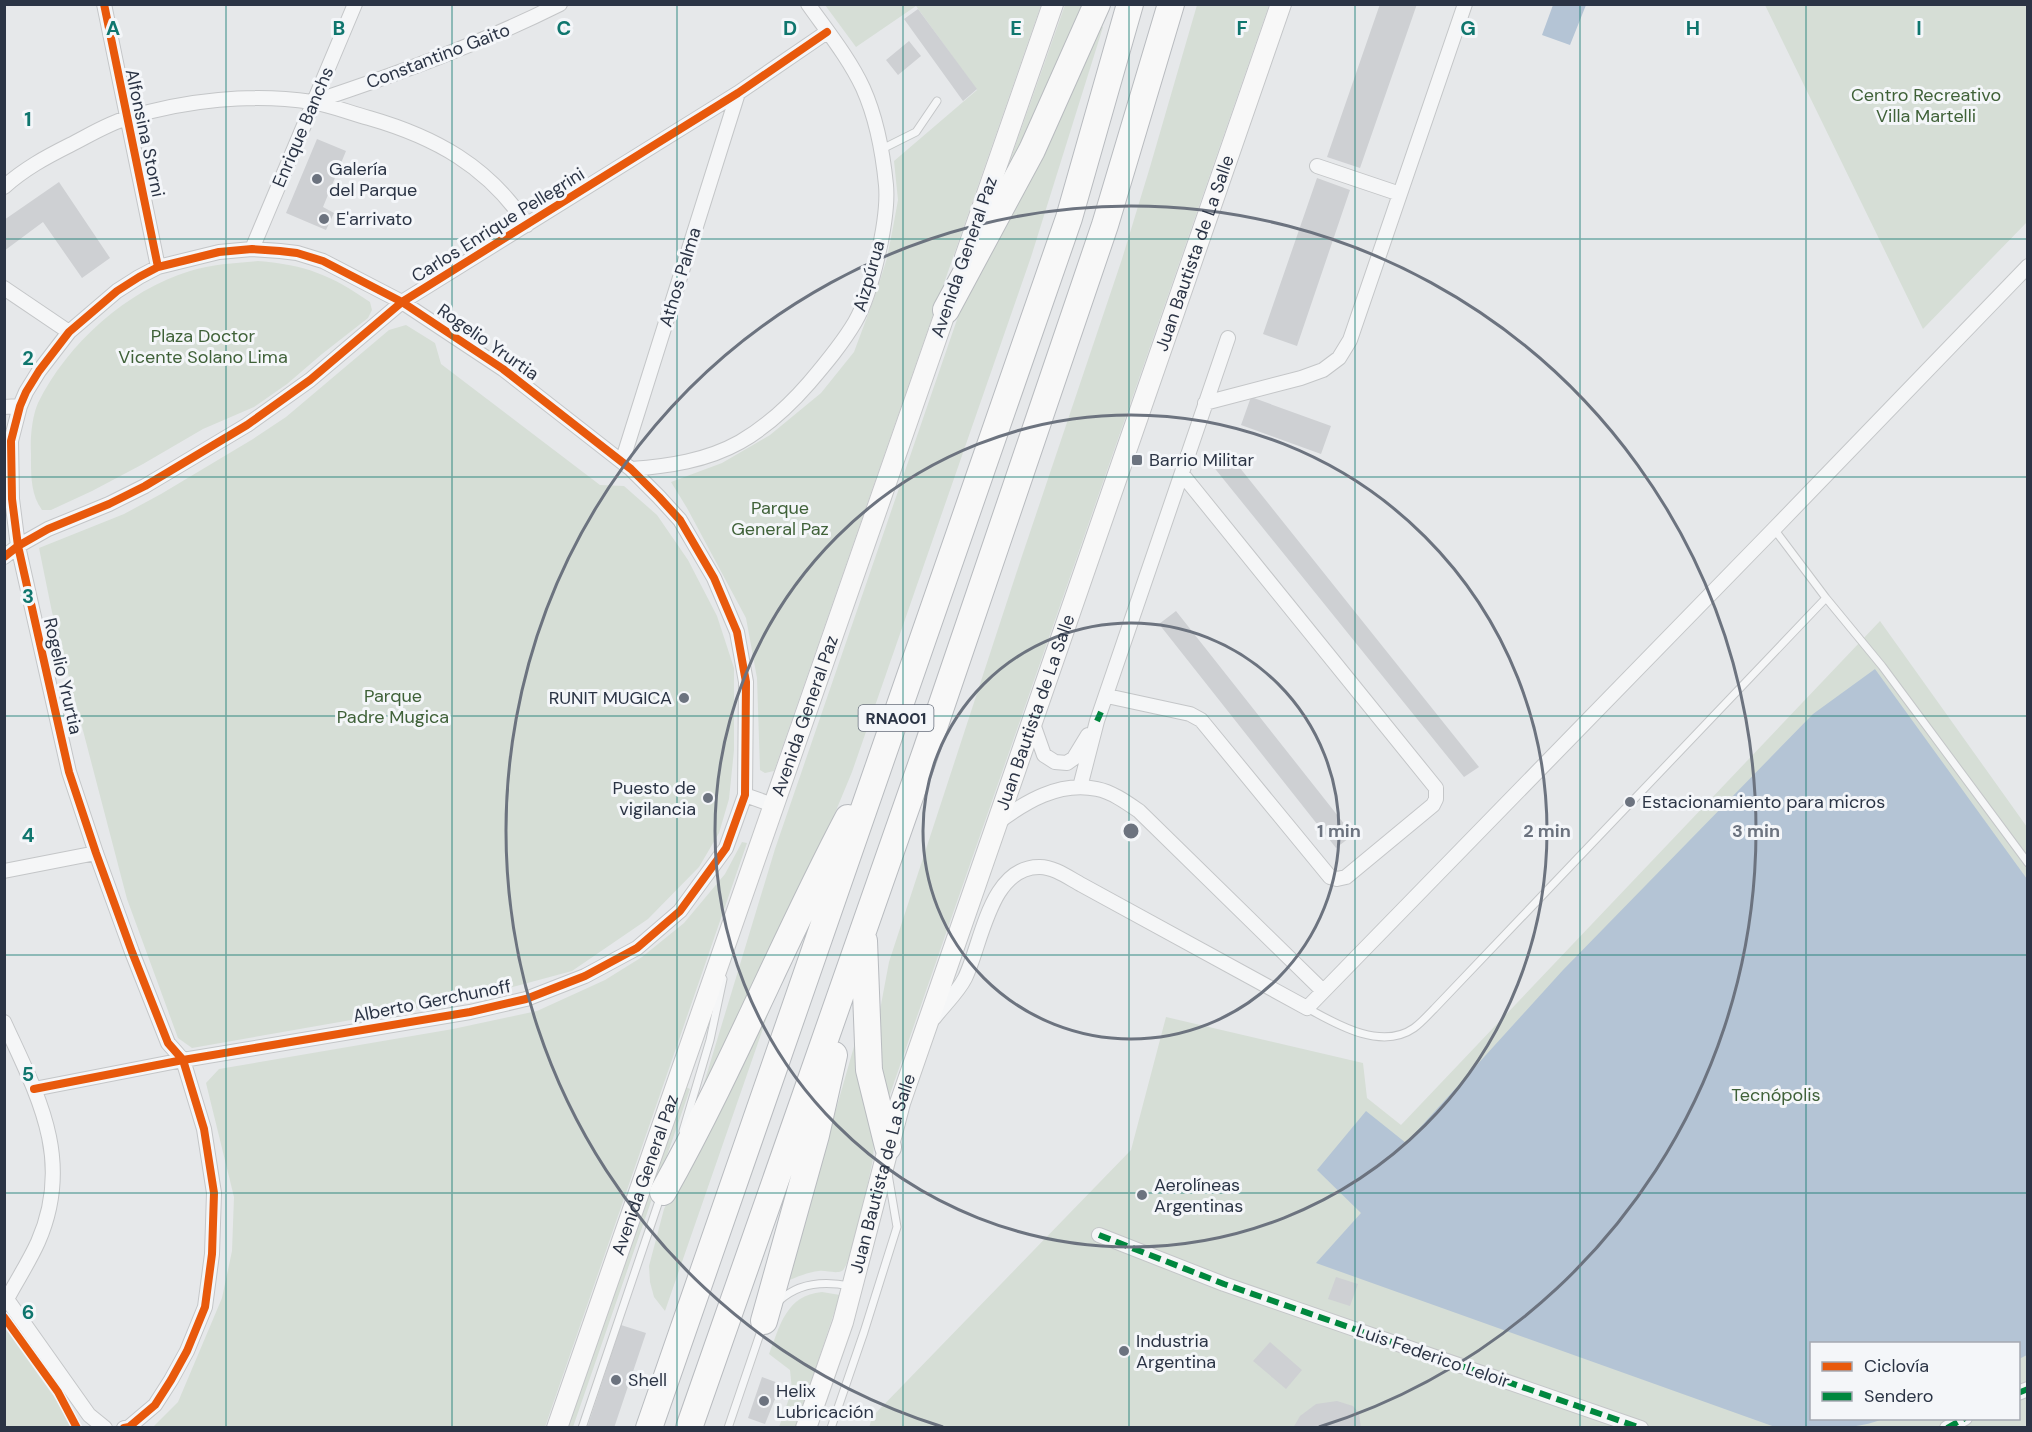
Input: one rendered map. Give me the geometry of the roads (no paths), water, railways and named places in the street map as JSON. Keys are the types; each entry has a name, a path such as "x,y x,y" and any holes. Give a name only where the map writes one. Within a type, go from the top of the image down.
{"highway":[{"path":"946,310 1032,150 1097,4"},
{"name":"RNA001","path":"649,1428 1069,218 1130,4"},
{"name":"RNA001","path":"689,1428 926,751 1105,225 1171,4"},
{"path":"663,1192 692,1139 820,872 887,744"},
{"path":"864,926 869,1070 887,1153"},
{"path":"764,1321 816,1135 864,926"}],"street":[{"name":"Alfonsina Storni","path":"104,4 158,267"},
{"name":"Enrique Banchs","path":"252,249 355,4"},
{"name":"Constantino Gaito","path":"313,102 418,67 515,27 560,4"},
{"name":"Aizpúrua","path":"626,466 678,465 710,456 740,442 768,424 794,400 837,352 856,320 877,261 886,187 880,150 863,88 849,63 808,4"},
{"name":"Avenida General Paz","path":"557,1428 1053,4"},
{"name":"Juan Bautista de La Salle","path":"806,1428 843,1322 900,1102 1281,4"},
{"path":"1205,403 1301,378 1323,370 1339,358 1350,340 1465,4"},
{"name":"Carlos Enrique Pellegrini","path":"4,557 48,529 109,504 145,486 247,425 310,380 402,302 738,93 827,32"},
{"name":"Athos Palma","path":"626,466 738,93"},
{"path":"4,187 38,162 126,118 198,103 255,98 313,102 396,126 428,139 468,162 515,206 527,225"},
{"path":"1317,166 1400,194"},
{"name":"Rogelio Yrurtia","path":"126,1427 154,1405 171,1380 187,1351 205,1306 212,1254 214,1193 204,1129 183,1060 168,1043 96,853 69,772 18,546 12,499 11,441 20,406 39,371 69,332 117,291 158,267 201,255 252,249 297,253 323,261 402,302 503,369 626,466"},
{"path":"925,1029 964,979 996,896 1007,880 1015,873 1040,867 1051,869 1082,885 1307,1008 1322,990 1774,530 2028,266"},
{"path":"4,288 69,332"},
{"path":"1080,787 1097,721 1228,338"},
{"path":"4,407 20,406"},
{"name":"Alberto Gerchunoff","path":"34,1089 183,1060 470,1012 526,999 585,976 637,948 680,911 726,848 745,795 746,682 737,632 714,578 680,520 626,466"},
{"path":"1107,696 1190,714 1201,720 1330,877 1337,879 1346,877 1433,805 1436,799 1436,788 1182,474"},
{"path":"1032,722 1044,754 1055,762 1067,763 1074,758 1097,721"},
{"path":"997,823 1030,800 1059,790 1080,787 1098,789 1108,793 1139,811 1322,990"},
{"path":"745,795 773,805"},
{"path":"4,871 96,853"},
{"path":"4,1022 34,1089 49,1132 54,1170 50,1201 38,1241 6,1297 89,1415 105,1428"},
{"name":"Luis Federico Leloir","path":"1099,1235 1224,1284 1641,1428"},
{"path":"1947,1428 1963,1420"}],"lane":[{"path":"880,150 916,132 937,101"},
{"path":"1774,530 1882,666 2028,863"},
{"path":"1307,1008 1337,1024 1373,1036 1393,1036 1412,1029 1826,598"},
{"path":"679,1144 710,1040 738,906"},
{"path":"582,1428 675,1153"},
{"path":"831,1428 897,1227 887,1153"},
{"path":"728,1428 764,1321 781,1299 791,1291 810,1284 835,1283 852,1287"}],"water":[{"path":"1553,5 1586,5 1570,45 1542,35"},
{"name":"Tecnópolis","path":"1875,669 2027,879 2027,1355 2020,1358 2020,1342 1810,1342 1810,1420 1880,1420 1844,1428 1775,1427 1316,1263 1361,1213 1317,1170 1366,1111 1406,1143 1563,970 1813,714"}],"place":[{"name":"Galería del Parque","path":"317,179"},
{"name":"E'arrivato","path":"324,219"},
{"name":"Barrio Militar","path":"1137,460"},
{"name":"RUNIT MUGICA","path":"684,698"},
{"name":"Puesto de vigilancia","path":"708,798"},
{"name":"Estacionamiento para micros","path":"1630,802"},
{"name":"Aerolíneas Argentinas","path":"1142,1195"},
{"name":"Industria Argentina","path":"1124,1351"},
{"name":"Shell","path":"616,1380"},
{"name":"Helix Lubricación","path":"764,1401"}],"park label":[{"name":"Centro Recreativo Villa Martelli","path":"1926,106"},
{"name":"Plaza Doctor Vicente Solano Lima","path":"203,346"},
{"name":"Parque General Paz","path":"780,518"},
{"name":"Parque Padre Mugica","path":"393,706"}]}
